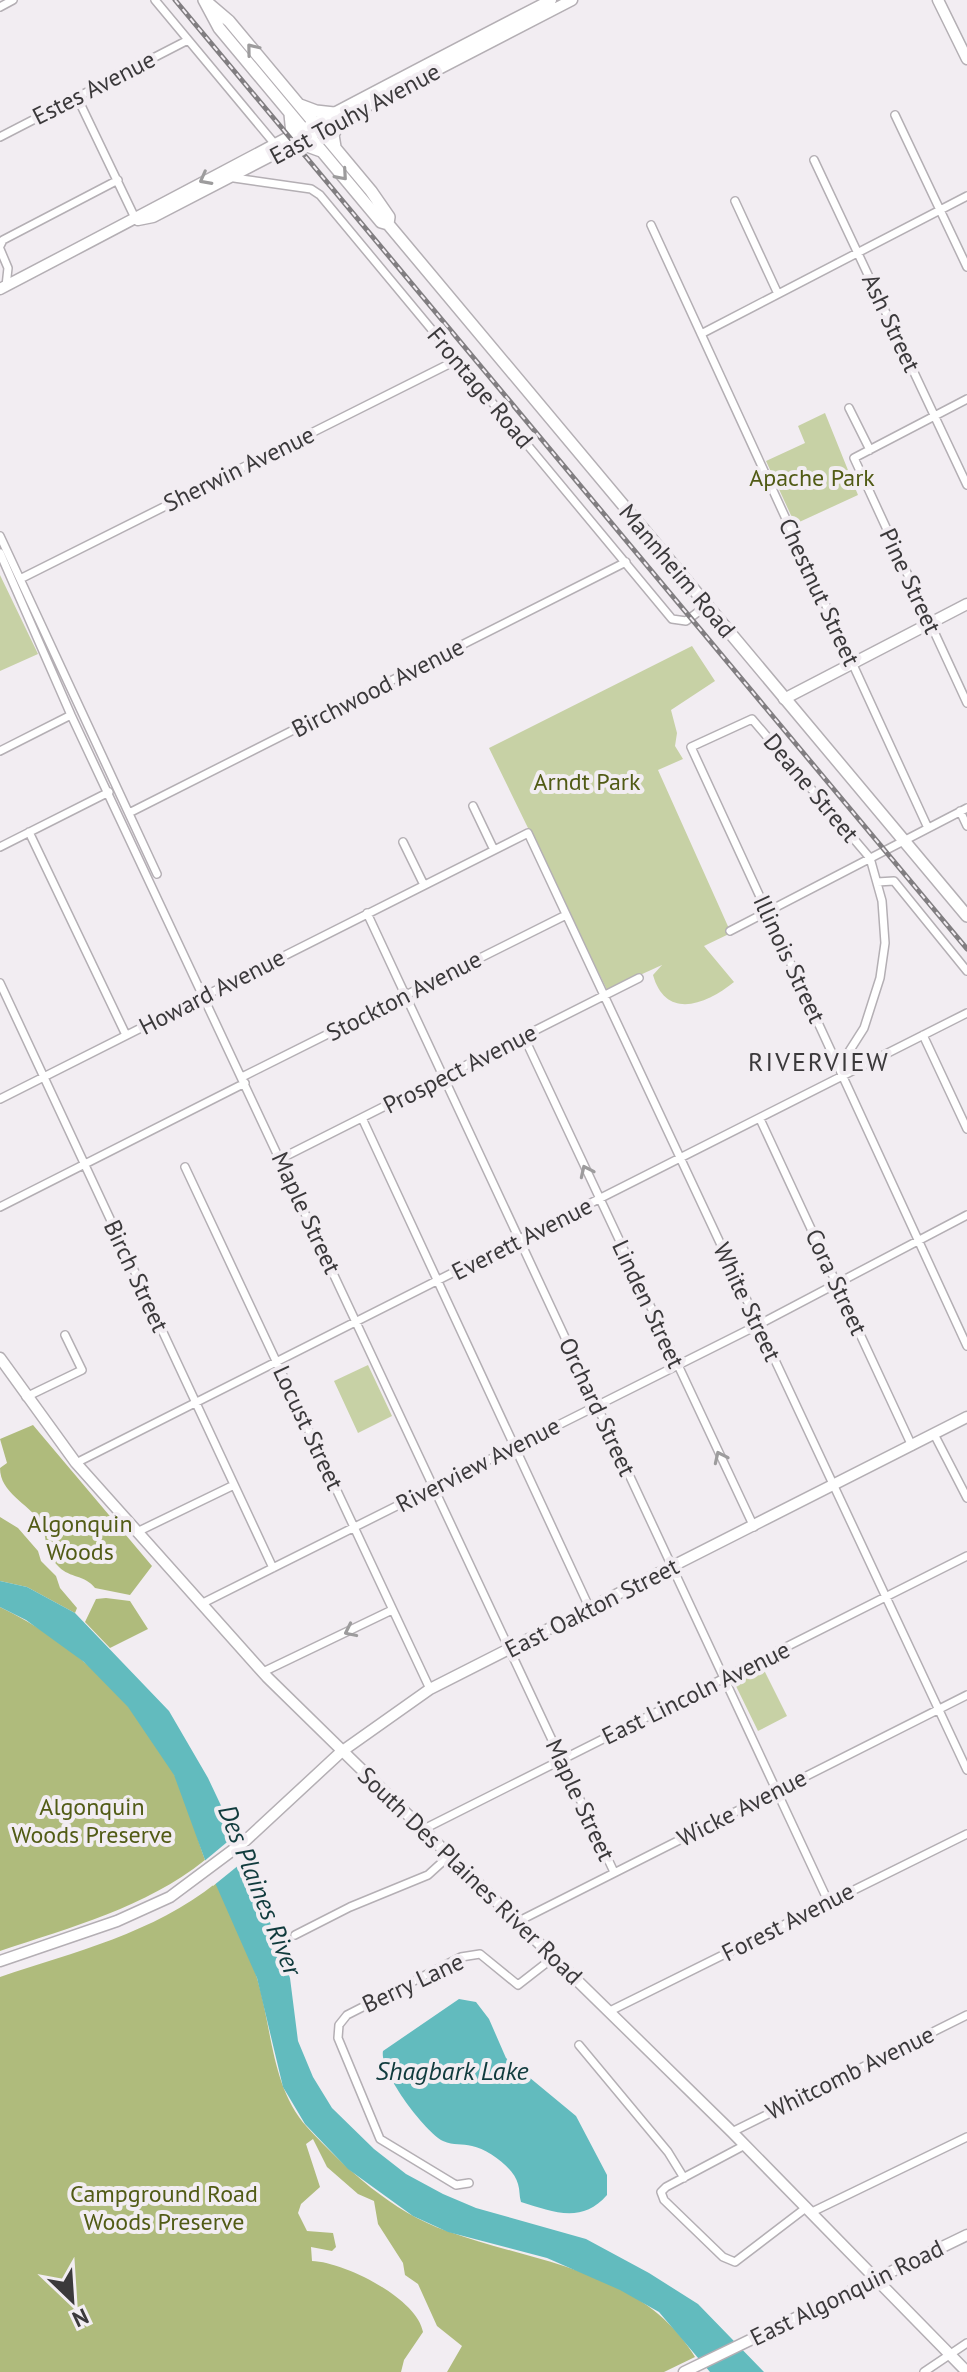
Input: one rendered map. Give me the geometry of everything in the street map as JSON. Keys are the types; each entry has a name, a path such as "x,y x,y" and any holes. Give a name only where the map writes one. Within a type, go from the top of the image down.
{"main road":[{"name":"Mannheim Road","path":"204,0 229,21 292,106 319,127 380,203 389,217 388,224"},
{"name":"East Touhy Avenue","path":"136,220 153,217 234,178 301,136 551,0"},
{"name":"East Touhy Avenue","path":"538,7 572,0"},
{"path":"938,0 967,59"},
{"name":"Mannheim Road","path":"292,106 301,136 321,151 381,222 388,224 967,916"},
{"path":"292,106 337,118 333,135 335,148"},
{"name":"East Touhy Avenue","path":"3,288 136,220 175,194 274,143 301,136"},
{"path":"784,699 967,604"},
{"name":"South Des Plaines River Road","path":"0,1358 76,1463 263,1672 341,1752 424,1829 810,2209 967,2372"},
{"name":"East Oakton Street","path":"0,1961 131,1916 203,1876 341,1752 430,1689 967,1417"},
{"name":"East Algonquin Road","path":"684,2372 967,2235"}],"street":[{"path":"0,7 13,0"},
{"path":"155,0 274,143"},
{"name":"Estes Avenue","path":"0,137 188,40"},
{"path":"77,97 136,220"},
{"path":"895,115 967,267"},
{"name":"Ash Street","path":"814,160 967,485"},
{"name":"Frontage Road","path":"234,178 311,189 320,195 672,619 686,621 706,606"},
{"path":"3,288 8,268 0,248 3,240 118,180"},
{"path":"701,334 967,196"},
{"path":"735,201 778,294"},
{"name":"Chestnut Street","path":"651,225 928,828"},
{"path":"8,268 25,276"},
{"name":"Sherwin Avenue","path":"22,578 457,360"},
{"path":"849,408 870,450 967,399"},
{"name":"Pine Street","path":"870,450 854,458 967,703"},
{"path":"0,536 157,874"},
{"name":"Maple Street","path":"0,553 71,715 614,1872"},
{"name":"Birchwood Avenue","path":"129,813 626,562"},
{"path":"0,751 71,715"},
{"name":"Deane Street","path":"691,747 752,719 870,858"},
{"name":"Illinois Street","path":"691,747 967,1346"},
{"path":"0,847 109,792"},
{"path":"473,806 494,850"},
{"path":"730,931 963,810 967,826"},
{"path":"29,832 126,1035"},
{"name":"Howard Avenue","path":"0,1099 528,833"},
{"name":"White Street","path":"528,833 967,1770"},
{"path":"403,842 424,885"},
{"path":"843,1076 843,1061 864,1028 874,1004 884,961 885,924 870,858"},
{"path":"877,882 894,881 967,971"},
{"name":"Orchard Street","path":"367,913 828,1901"},
{"name":"Stockton Avenue","path":"0,1207 405,995 566,915"},
{"name":"Prospect Avenue","path":"280,1159 639,978"},
{"name":"Birch Street","path":"0,983 273,1568"},
{"name":"Everett Avenue","path":"76,1463 967,1013"},
{"path":"923,1035 967,1129"},
{"name":"Linden Street","path":"524,1037 754,1527"},
{"path":"362,1118 590,1609"},
{"name":"Cora Street","path":"760,1119 912,1446"},
{"name":"Locust Street","path":"185,1167 430,1689"},
{"name":"Riverview Avenue","path":"201,1604 758,1325 967,1215"},
{"path":"26,1397 82,1370 65,1335"},
{"path":"934,1434 967,1498"},
{"path":"137,1532 234,1485"},
{"name":"East Lincoln Avenue","path":"424,1829 967,1556"},
{"path":"263,1672 392,1610"},
{"name":"Wicke Avenue","path":"517,1922 967,1695"},
{"name":"Forest Avenue","path":"610,2011 967,1834"},
{"path":"295,1935 350,1907 428,1875 450,1855"},
{"name":"Berry Lane","path":"469,2183 456,2185 380,2139 338,2038 339,2025 347,2015 461,1957 480,1954 518,1985 554,1957"},
{"name":"Whitcomb Avenue","path":"732,2132 967,2015"},
{"path":"579,2045 668,2152 684,2178"},
{"path":"745,2145 664,2189 662,2197 723,2257 735,2262 810,2209 967,2137"},
{"path":"924,2372 967,2343"}],"green space":[{"name":"Apache Park","path":"825,413 858,495 795,524 766,461 805,443 798,426"},
{"path":"0,575 38,654 0,671"},
{"name":"Arndt Park","path":"692,646 715,681 671,710 677,733 675,746 683,759 658,770 731,933 704,946 734,982 712,997 688,1004 667,999 659,989 653,975 662,965 607,990 489,748"},
{"path":"368,1365 392,1416 358,1433 334,1381"},
{"name":"Algonquin Woods","path":"33,1425 152,1566 130,1595 95,1588 59,1567 47,1549 40,1522 9,1491 1,1477 0,1468 7,1463 0,1439"},
{"name":"Algonquin Woods","path":"0,1517 18,1528 38,1551 41,1561 56,1576 60,1588 77,1608 75,1613 27,1587 0,1581"},
{"name":"Algonquin Woods","path":"96,1599 130,1601 148,1629 110,1648 85,1622"},
{"name":"Algonquin Woods","path":"0,1607 52,1637 77,1656 122,1698 142,1722 174,1774 205,1860 182,1877 132,1904 0,1951"},
{"path":"763,1668 787,1716 758,1731 734,1682"},
{"name":"Campground Road Woods Preserve","path":"216,1883 253,1966 286,2094 307,2127 338,2158 371,2188 427,2223 584,2273 616,2287 646,2305 673,2328 695,2357 664,2372 447,2372 462,2346 437,2326 418,2284 405,2275 403,2263 378,2224 374,2201 358,2194 327,2167 313,2139 306,2144 320,2187 301,2204 298,2213 307,2231 333,2233 336,2247 332,2251 311,2247 312,2261 342,2268 377,2284 394,2295 418,2319 423,2332 404,2360 401,2372 0,2372 0,1977 140,1928 192,1900"}],"water":[{"path":"0,1581 27,1587 75,1613 169,1711 208,1778 250,1867 290,1978 298,2041 313,2077 332,2108 374,2149 406,2174 443,2194 476,2208 586,2239 649,2273 698,2304 764,2372 710,2372 659,2312 620,2290 547,2258 448,2232 413,2216 348,2169 305,2124 283,2087 257,1978 205,1860 174,1775 128,1707 84,1662 26,1620 0,1607"},
{"name":"Shagbark Lake","path":"459,1999 476,2002 489,2019 506,2058 576,2116 607,2175 607,2195 588,2210 556,2212 521,2202 516,2178 506,2166 478,2148 443,2141 425,2126 395,2086 383,2051"}],"pier":[{"path":"238,1833 250,1856 213,1886 202,1863"}],"railway":[{"path":"175,0 967,949"}],"district":[{"name":"RIVERVIEW","path":"819,1062"}],"park label":[{"name":"Algonquin Woods Preserve","path":"92,1821"}],"water label":[{"name":"Des Plaines River","path":"260,1890"}]}
